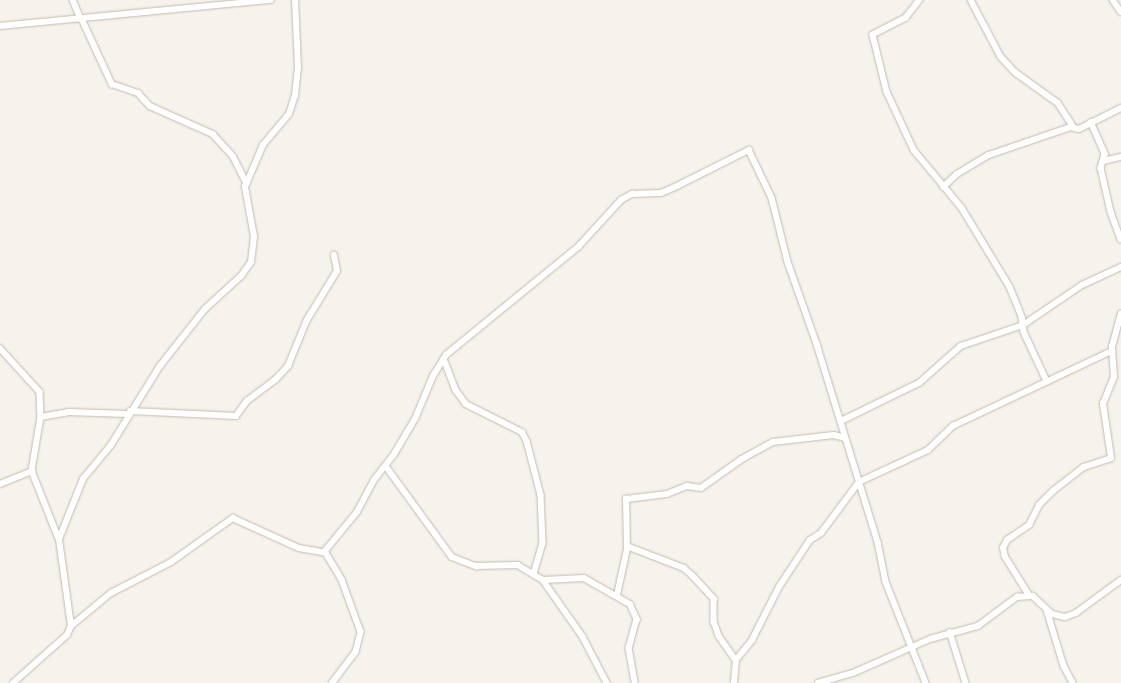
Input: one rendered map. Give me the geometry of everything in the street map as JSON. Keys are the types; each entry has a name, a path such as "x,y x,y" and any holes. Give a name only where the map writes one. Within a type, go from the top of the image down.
{"street":[{"path":"73,0 112,84 138,93 150,106 213,134 233,156 246,182"},
{"path":"0,26 270,0"},
{"path":"59,540 83,479 111,445 150,379 205,309 241,276 251,262 254,237 245,195 246,182 263,146 289,114 295,96 298,68 294,0"},
{"path":"920,0 906,18 874,33 874,50 889,97 908,140 983,239 1010,287 1023,326 1047,381"},
{"path":"971,0 1001,57 1015,72 1058,103 1073,126 1078,129 1121,108"},
{"path":"1113,0 1121,12"},
{"path":"1091,122 1105,154 1101,168 1121,239"},
{"path":"943,188 957,174 989,155 1073,126"},
{"path":"325,551 357,512 374,480 386,466 415,420 444,359 526,286 578,247 621,200 639,193 661,193 749,150 772,198 788,262 841,421 881,554 886,582 926,683"},
{"path":"1103,162 1121,158"},
{"path":"41,417 68,412 236,416 246,402 288,366 310,314 328,290 337,272 334,255"},
{"path":"841,421 919,383 961,346 1023,326 1082,286 1121,267"},
{"path":"1121,314 1112,351 1114,377 1103,404 1112,447 1111,458 1084,467 1052,491 1039,505 1029,525 1007,540 1003,548 1005,557 1028,594 1039,599 1056,616 1070,616 1121,580"},
{"path":"0,348 39,389 41,417 32,471 59,540 71,626"},
{"path":"734,683 736,660 752,640 770,602 810,540 820,533 859,482 928,450 953,426 1112,351"},
{"path":"444,359 456,390 466,404 522,432 527,441 541,495 543,543 534,574"},
{"path":"617,595 627,546 624,502 628,498 667,494 686,486 701,488 742,459 773,442 834,435 845,438"},
{"path":"386,466 452,557 476,566 512,564 544,580 555,582 580,577 617,595 630,604 637,616 629,648 636,683"},
{"path":"0,484 32,471"},
{"path":"13,683 67,635 71,626 103,599 171,562 232,518 299,548 325,551"},
{"path":"627,546 684,568 692,575 714,599 719,636 736,660"},
{"path":"325,551 342,580 361,632 356,652 333,683"},
{"path":"544,580 583,637 607,683"},
{"path":"818,683 853,673 912,646 950,632 978,626 1004,604 1028,594"},
{"path":"1048,610 1073,683"},
{"path":"950,632 966,683"}]}
